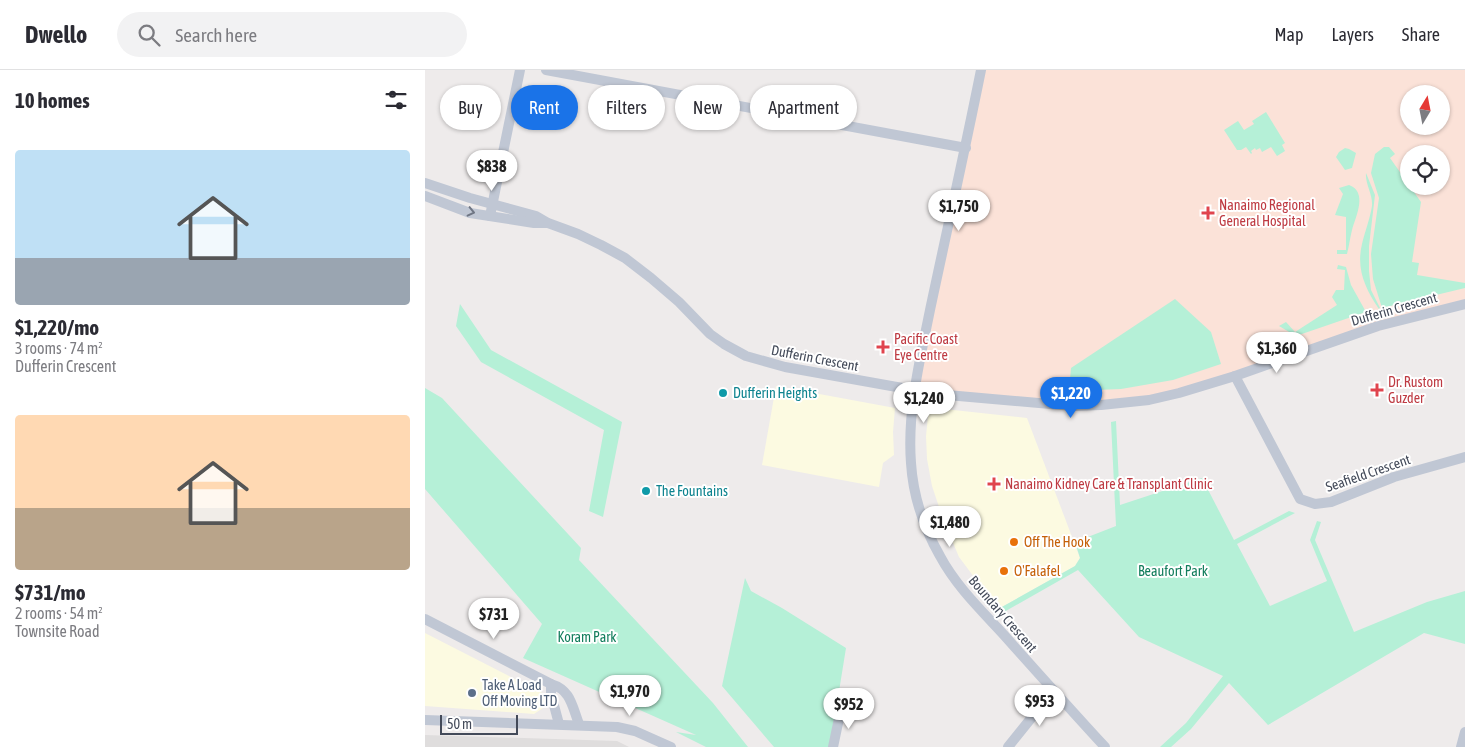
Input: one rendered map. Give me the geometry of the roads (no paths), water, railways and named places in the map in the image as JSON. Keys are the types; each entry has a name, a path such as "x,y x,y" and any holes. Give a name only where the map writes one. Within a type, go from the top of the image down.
{"street":[{"path":"490,216 520,70"},
{"path":"546,70 966,148"},
{"name":"Boundary Crescent","path":"981,70 966,148 944,240 915,390 910,438 911,465 920,508 933,543 962,590 1105,747"},
{"name":"Dufferin Crescent","path":"425,183 492,205 536,216 594,242 635,266 666,290 710,334 739,353 771,364 936,394 1059,405 1101,405 1156,398 1235,376 1378,326 1465,304"},
{"name":"Dufferin Crescent","path":"425,196 470,213 534,223 548,223"},
{"name":"Seafield Crescent","path":"1235,376 1299,499 1315,504 1331,502 1394,477 1465,457"},
{"path":"425,619 551,684 561,687 568,695 579,724"},
{"path":"551,684 551,694 559,724"},
{"path":"1008,747 1053,691"},
{"path":"833,747 841,709"},
{"path":"425,720 579,724 617,727 635,731 671,747"},
{"path":"1461,747 1465,732"}],"place":[{"name":"Nanaimo Regional General Hospital","path":"1208,213"},
{"name":"Pacific Coast Eye Centre","path":"883,347"},
{"name":"Dr. Rustom Guzder","path":"1377,390"},
{"name":"Dufferin Heights","path":"723,393"},
{"name":"Nanaimo Kidney Care & Transplant Clinic","path":"994,484"},
{"name":"The Fountains","path":"646,491"},
{"name":"Off The Hook","path":"1014,542"},
{"name":"O'Falafel","path":"1004,571"},
{"name":"Take A Load Off Moving LTD","path":"472,693"}],"park label":[{"name":"Beaufort Park","path":"1173,571"},
{"name":"Koram Park","path":"587,637"}]}
